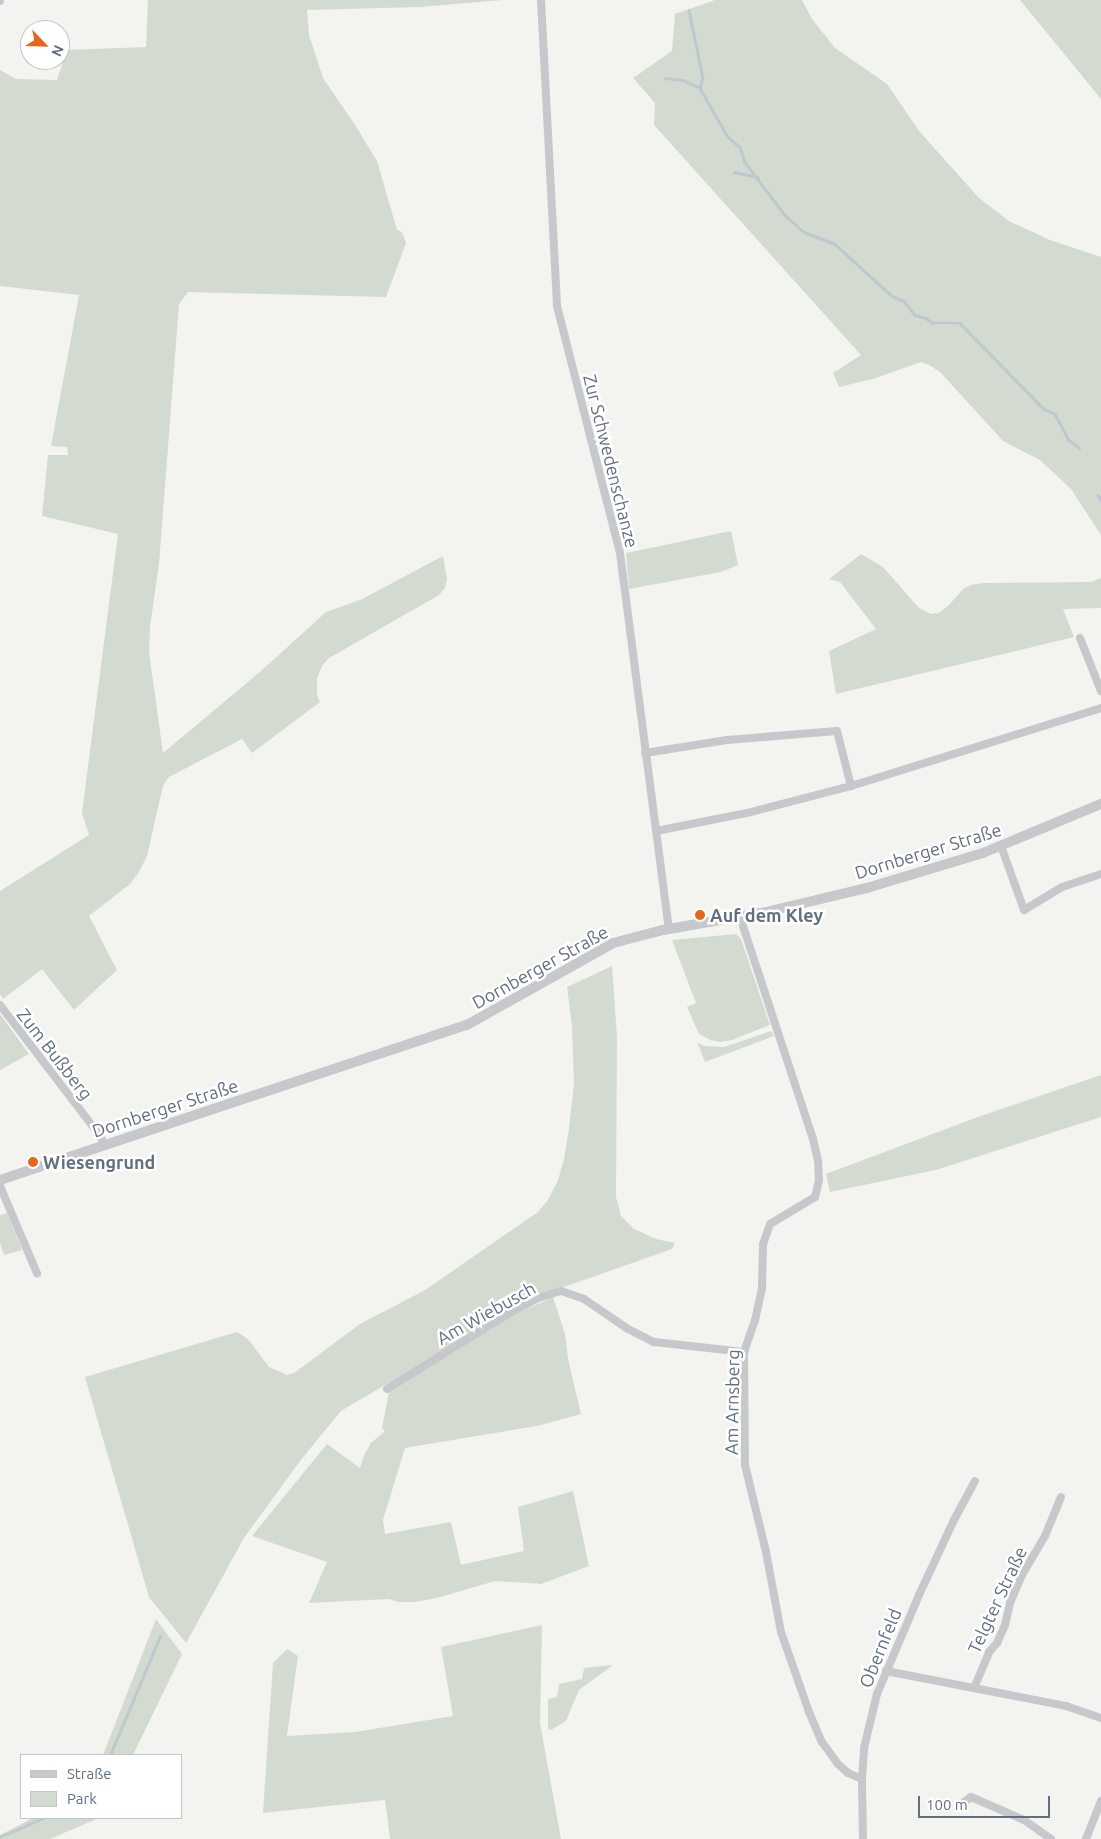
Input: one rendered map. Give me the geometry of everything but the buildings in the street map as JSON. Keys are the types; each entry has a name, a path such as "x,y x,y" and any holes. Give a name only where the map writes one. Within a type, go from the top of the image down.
{"street":[{"name":"Zur Schwedenschanze","path":"540,0 557,306 617,537 669,929"},
{"path":"1080,638 1101,691"},
{"path":"656,831 747,813 851,786 1101,708"},
{"path":"645,753 727,740 837,731 851,786"},
{"name":"Dornberger Straße","path":"0,1180 467,1025 613,943 669,929 740,917 867,888 964,860 1101,804"},
{"path":"1001,846 1024,910 1062,888 1101,874"},
{"name":"Am Arnsberg","path":"740,917 813,1140 818,1161 819,1180 815,1197 778,1219 766,1230 763,1244 762,1288 756,1320 744,1352 745,1465 766,1552 781,1632 809,1712 822,1742 838,1764 848,1773 862,1779"},
{"name":"Zum Bußberg","path":"0,1005 101,1137 104,1145"},
{"path":"0,1186 37,1273"},
{"name":"Am Wiebusch","path":"388,1389 506,1314 538,1298 561,1291 584,1299 628,1329 654,1342 744,1352"},
{"name":"Obernfeld","path":"863,1839 862,1779 870,1719 886,1671 922,1586 975,1481"},
{"name":"Telgter Straße","path":"974,1688 989,1652 997,1643 1003,1631 1010,1603 1022,1575 1045,1536 1061,1497"},
{"path":"886,1671 1066,1706 1101,1718"},
{"path":"963,1803 971,1798 1024,1820 1051,1839"},
{"path":"1086,1839 1101,1801"}],"green space":[{"path":"148,0 503,0 420,7 307,10 309,35 323,78 377,161 397,230 402,232 406,243 386,297 188,292 179,304 159,564 150,627 149,652 163,753 261,671 326,612 360,600 443,556 447,579 445,588 439,595 329,658 322,666 317,679 317,695 320,702 252,753 242,739 169,777 163,786 147,856 139,872 130,884 89,916 117,970 74,1010 42,969 3,999 0,994 0,891 89,835 82,813 118,534 42,516 48,455 68,455 67,447 51,446 79,295 0,286 0,70 16,79 57,80 60,70 70,70 70,50 146,47"},
{"path":"715,0 802,0 812,19 835,48 887,84 919,131 979,198 1009,221 1050,240 1101,257 1101,535 1071,489 1040,460 1003,441 940,372 929,365 921,362 873,379 839,387 833,373 861,355 654,125 655,103 633,78 672,51 675,14"},
{"path":"1020,0 1101,0 1101,99"},
{"path":"731,531 738,565 721,572 629,589 626,553"},
{"path":"861,554 883,567 919,608 931,614 939,613 963,589 971,585 983,583 1091,582 1101,578 1101,608 1063,609 1074,637 836,694 829,651 876,629 840,582 829,579"},
{"path":"736,934 741,939 770,1025 732,1040 720,1042 710,1040 699,1034 687,1007 696,1003 672,940"},
{"path":"612,966 617,1036 616,1197 621,1216 634,1229 656,1239 675,1243 672,1249 533,1298 341,1411 300,1461 244,1538 186,1643 149,1597 85,1377 237,1332 248,1339 269,1367 287,1375 294,1373 360,1324 425,1290 538,1212 548,1200 558,1180 569,1129 574,1083 572,1026 567,987"},
{"path":"0,1014 29,1054 0,1070"},
{"path":"771,1031 774,1036 705,1062 697,1042 704,1046 724,1047"},
{"path":"1101,1075 1101,1117 936,1170 830,1192 826,1174 978,1117"},
{"path":"7,1213 22,1250 4,1255 0,1243 0,1215"},
{"path":"553,1297 565,1334 568,1359 581,1414 537,1426 405,1448 383,1520 385,1534 451,1522 461,1565 524,1551 518,1507 573,1491 589,1566 541,1584 495,1581 437,1598 415,1602 398,1602 389,1599 309,1603 327,1562 252,1536 327,1444 360,1468 364,1455 371,1443 385,1431 382,1428 389,1392 507,1318"},
{"path":"156,1619 182,1654 133,1754 103,1754"},
{"path":"542,1625 540,1723 561,1839 390,1839 385,1800 263,1813 273,1663 287,1649 298,1656 287,1736 355,1732 453,1716 441,1647"},
{"path":"613,1665 579,1690 566,1721 551,1730 548,1729 548,1699 557,1697 559,1684 582,1679 584,1668"},
{"path":"31,1819 97,1819 50,1839 0,1839 0,1835"}],"waterway":[{"path":"689,10 703,78 700,88 728,137 740,147 745,162 785,215 804,232 835,244 892,296 904,301 915,315 926,318 933,323 960,323 1044,409 1055,414 1069,440 1079,448"},
{"path":"665,78 683,80 700,88"},
{"path":"734,172 757,177"},
{"path":"1098,495 1101,500"},
{"path":"110,1754 160,1636"},
{"path":"0,1837 41,1819"}],"place":[{"name":"Auf dem Kley","path":"700,915"},
{"name":"Wiesengrund","path":"33,1162"}]}
